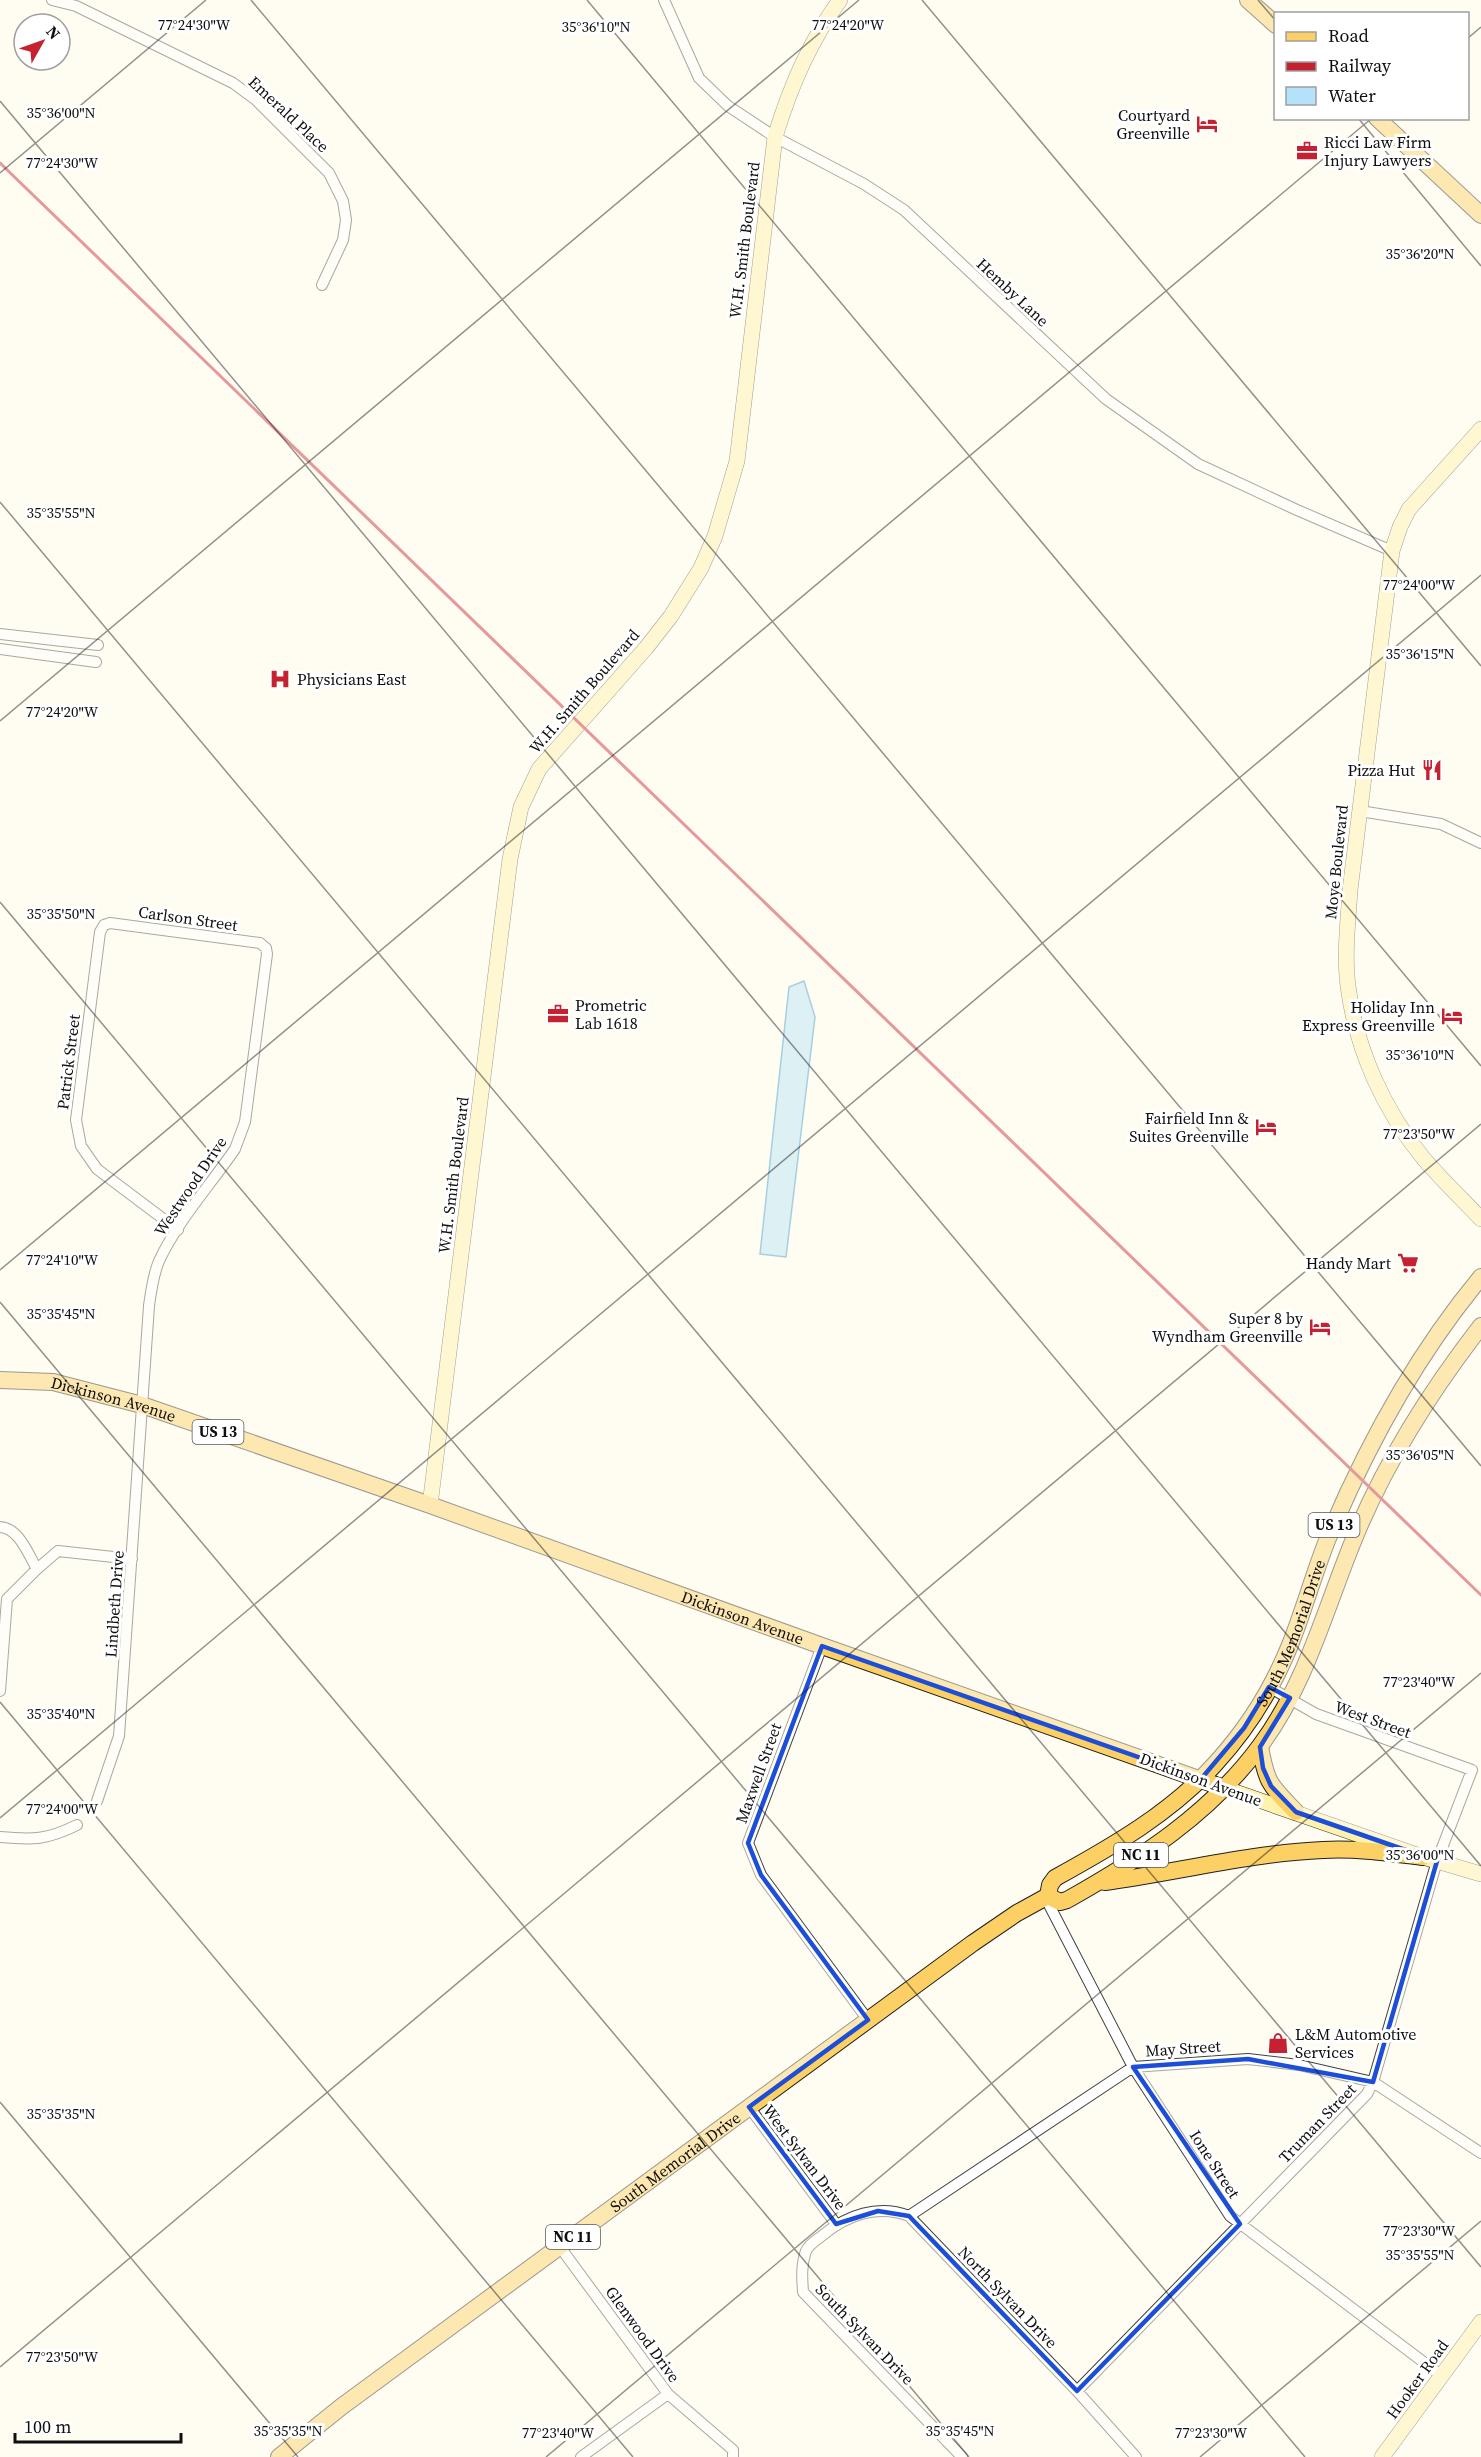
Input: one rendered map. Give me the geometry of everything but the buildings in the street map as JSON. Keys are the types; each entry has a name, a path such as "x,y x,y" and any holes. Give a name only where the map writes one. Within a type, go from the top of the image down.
{"main road":[{"path":"1248,0 1274,24"},
{"path":"1379,120 1481,215"},
{"name":"South Memorial Drive","path":"279,2457 350,2401 868,2020 996,1927 1046,1896 1054,1878 1143,1826 1201,1779 1244,1728 1269,1687 1291,1643 1328,1539 1365,1460 1426,1351 1481,1277"},
{"name":"South Memorial Drive","path":"1046,1896 1060,1902 1119,1871 1178,1830 1224,1788 1260,1747 1290,1698 1315,1645 1342,1566 1375,1492 1406,1435 1447,1370 1481,1326"},
{"name":"Dickinson Avenue","path":"0,1380 53,1382 142,1405 430,1505 1224,1788"},
{"path":"1260,1747 1263,1768 1269,1783 1296,1812"},
{"path":"1095,1884 1291,1852 1366,1850 1430,1859"}],"street":[{"name":"Emerald Place","path":"52,0 76,6 232,83 256,100 329,173 343,201 346,220 343,240 322,285"},
{"name":"Hemby Lane","path":"664,0 699,78 728,106 775,136 864,184 904,210 1106,399 1198,464 1392,551"},
{"name":"W.H. Smith Boulevard","path":"430,1505 510,860 521,807 544,762 646,648 671,616 701,568 715,536 737,461 775,136 785,102 802,62 820,27 840,0"},
{"name":"Moye Boulevard","path":"1481,429 1409,509 1392,551 1350,890 1346,944 1348,986 1366,1061 1390,1110 1425,1160 1481,1219"},
{"path":"0,633 98,645"},
{"path":"0,649 96,662"},
{"path":"1360,811 1440,824 1481,843"},
{"name":"Carlson Street","path":"104,925 110,923 260,943 266,948"},
{"name":"Patrick Street","path":"104,925 100,932 77,1100 77,1135 87,1158 97,1169 178,1230"},
{"name":"Westwood Drive","path":"142,1405 153,1278 160,1260 178,1230 235,1149 245,1122 266,965 266,948"},
{"name":"Lindbeth Drive","path":"97,1801 119,1736 142,1405"},
{"path":"0,1527 8,1527 18,1537 36,1569"},
{"path":"0,1690 2,1631 7,1599 36,1569 58,1551 132,1559"},
{"name":"Maxwell Street","path":"822,1646 748,1843 761,1875 868,2020"},
{"name":"West Street","path":"1269,1687 1326,1718 1472,1770"},
{"name":"Truman Street","path":"1077,2391 1367,2094 1373,2082 1430,1859 1472,1770"},
{"name":"Dickinson Avenue","path":"1224,1788 1430,1859 1481,1874"},
{"path":"0,1837 34,1840 59,1834 77,1825"},
{"name":"Ione Street","path":"1046,1896 1133,2067 1230,2216 1442,2376"},
{"name":"May Street","path":"909,2216 1133,2067 1248,2059 1299,2065 1373,2082 1481,2153"},
{"name":"West Sylvan Drive","path":"749,2108 836,2224"},
{"path":"836,2224 859,2213 896,2211 909,2216"},
{"name":"North Sylvan Drive","path":"909,2216 1077,2391 1136,2457"},
{"name":"South Sylvan Drive","path":"836,2224 807,2248 801,2270 803,2292 962,2457"},
{"name":"Glenwood Drive","path":"560,2247 668,2394 733,2450 733,2457"},
{"name":"Hooker Road","path":"1382,2457 1481,2322"},
{"path":"581,2457 668,2394"}],"highlighted area":[{"path":"822,1646 1201,1779 1244,1728 1269,1687 1290,1698 1260,1747 1263,1768 1271,1786 1296,1812 1437,1861 1373,2082 1248,2059 1133,2067 1240,2224 1077,2391 909,2216 878,2211 836,2224 749,2107 868,2020 761,1875 748,1843"}],"water":[{"path":"804,981 815,1017 786,1257 760,1254 789,987"}],"railway":[{"path":"0,163 1481,1595"}],"place":[{"name":"Courtyard Greenville","path":"1207,124"},
{"name":"Ricci Law Firm Injury Lawyers","path":"1307,151"},
{"name":"Physicians East","path":"280,679"},
{"name":"Pizza Hut","path":"1432,770"},
{"name":"Prometric Lab 1618","path":"558,1014"},
{"name":"Holiday Inn Express Greenville","path":"1452,1016"},
{"name":"Fairfield Inn & Suites Greenville","path":"1266,1127"},
{"name":"Handy Mart","path":"1408,1263"},
{"name":"Super 8 by Wyndham Greenville","path":"1320,1327"},
{"name":"L&M Automotive Services","path":"1278,2043"}]}
